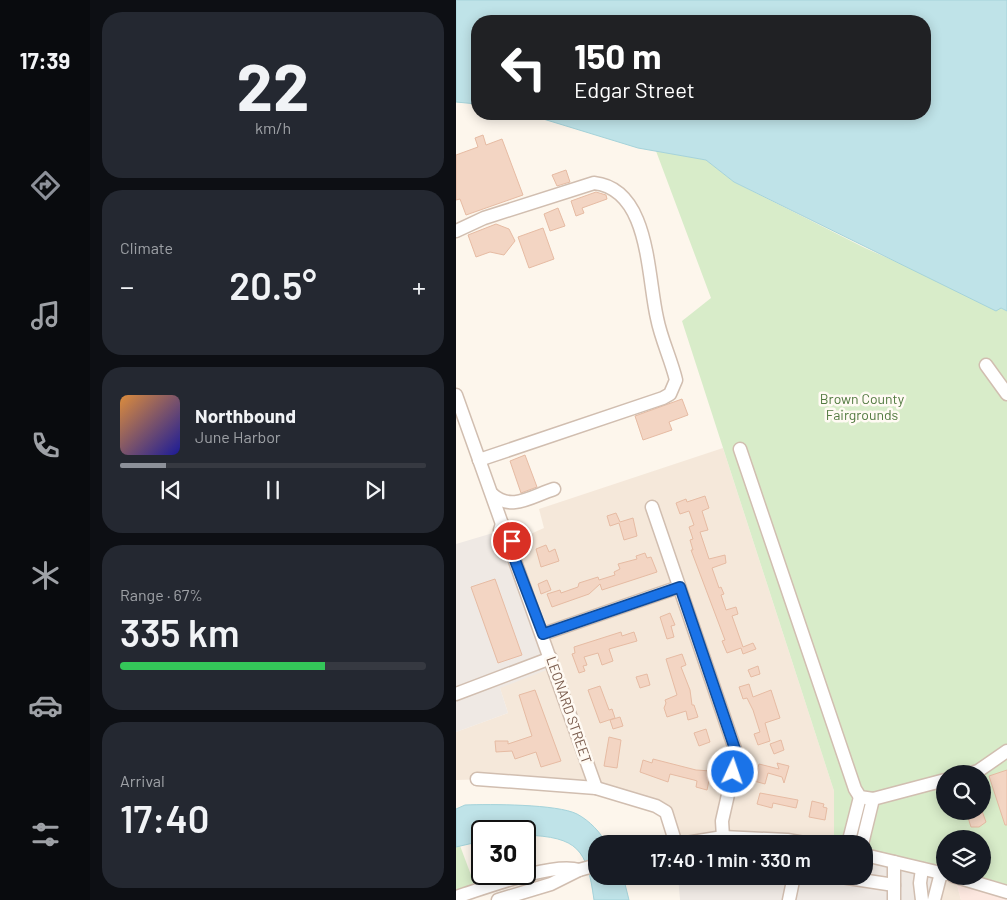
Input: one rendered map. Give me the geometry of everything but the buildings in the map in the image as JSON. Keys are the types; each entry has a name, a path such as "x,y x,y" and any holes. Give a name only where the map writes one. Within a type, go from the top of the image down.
{"street":[{"path":"456,230 484,218 594,183 610,186 617,190 631,205 641,229 657,320 676,380 670,394 663,398 479,460"},
{"path":"986,365 1007,394"},
{"name":"LEONARD STREET","path":"456,395 502,524 506,527 512,541 510,547 543,634 596,788"},
{"path":"740,449 855,789 860,797 850,835"},
{"path":"492,494 502,502 510,504 554,489"},
{"path":"652,507 737,755 722,821 722,835"},
{"path":"543,634 680,587"},
{"path":"456,694 551,658"},
{"path":"986,765 1007,750"},
{"path":"478,779 596,788 656,806 666,812 673,835"},
{"path":"860,797 873,799 936,782"},
{"path":"864,835 873,799"},
{"path":"873,857 936,872"},
{"path":"894,862 894,900"},
{"path":"456,897 548,871 570,867 578,870"},
{"path":"498,900 563,879 578,870 588,867"},
{"path":"922,869 920,883 922,900"},
{"path":"873,882 894,885"},
{"path":"789,900 792,885"},
{"path":"934,900 941,885"},
{"path":"982,885 1007,892"}],"shaded area":[{"path":"723,448 834,791 834,835 676,835 666,812 596,788 492,779 456,780 456,732 508,713 500,688 510,543 544,528 539,509"},
{"path":"493,533 498,545 510,543 554,667 500,688 508,713 456,732 456,544"},
{"path":"873,857 936,873 939,900 680,900 679,885 873,885"},
{"path":"942,885 957,885 961,900 939,900"},
{"path":"957,885 983,885 1007,892 1007,900 961,900"}],"green space":[{"name":"Brown County Fairgrounds","path":"656,151 706,160 734,182 865,248 1007,311 1007,892 983,885 991,885 991,830 936,830 936,872 873,857 873,835 834,835 834,791 682,321 711,298"},
{"path":"456,835 471,875 471,885 475,885 477,891 456,897"}],"water":[{"path":"456,0 1007,0 1007,311 1001,308 996,311 734,182 706,160 638,148 547,120 931,120 931,15 471,15 471,103 456,102"},
{"path":"465,805 555,808 577,814 601,835 588,835 588,869 577,849 568,843 536,836 536,820 471,820 471,844 456,847 456,809"},
{"path":"591,885 625,885 629,900 594,900"}],"route":[{"path":"512,541 510,547 543,634 680,587 737,755 733,772"}]}
